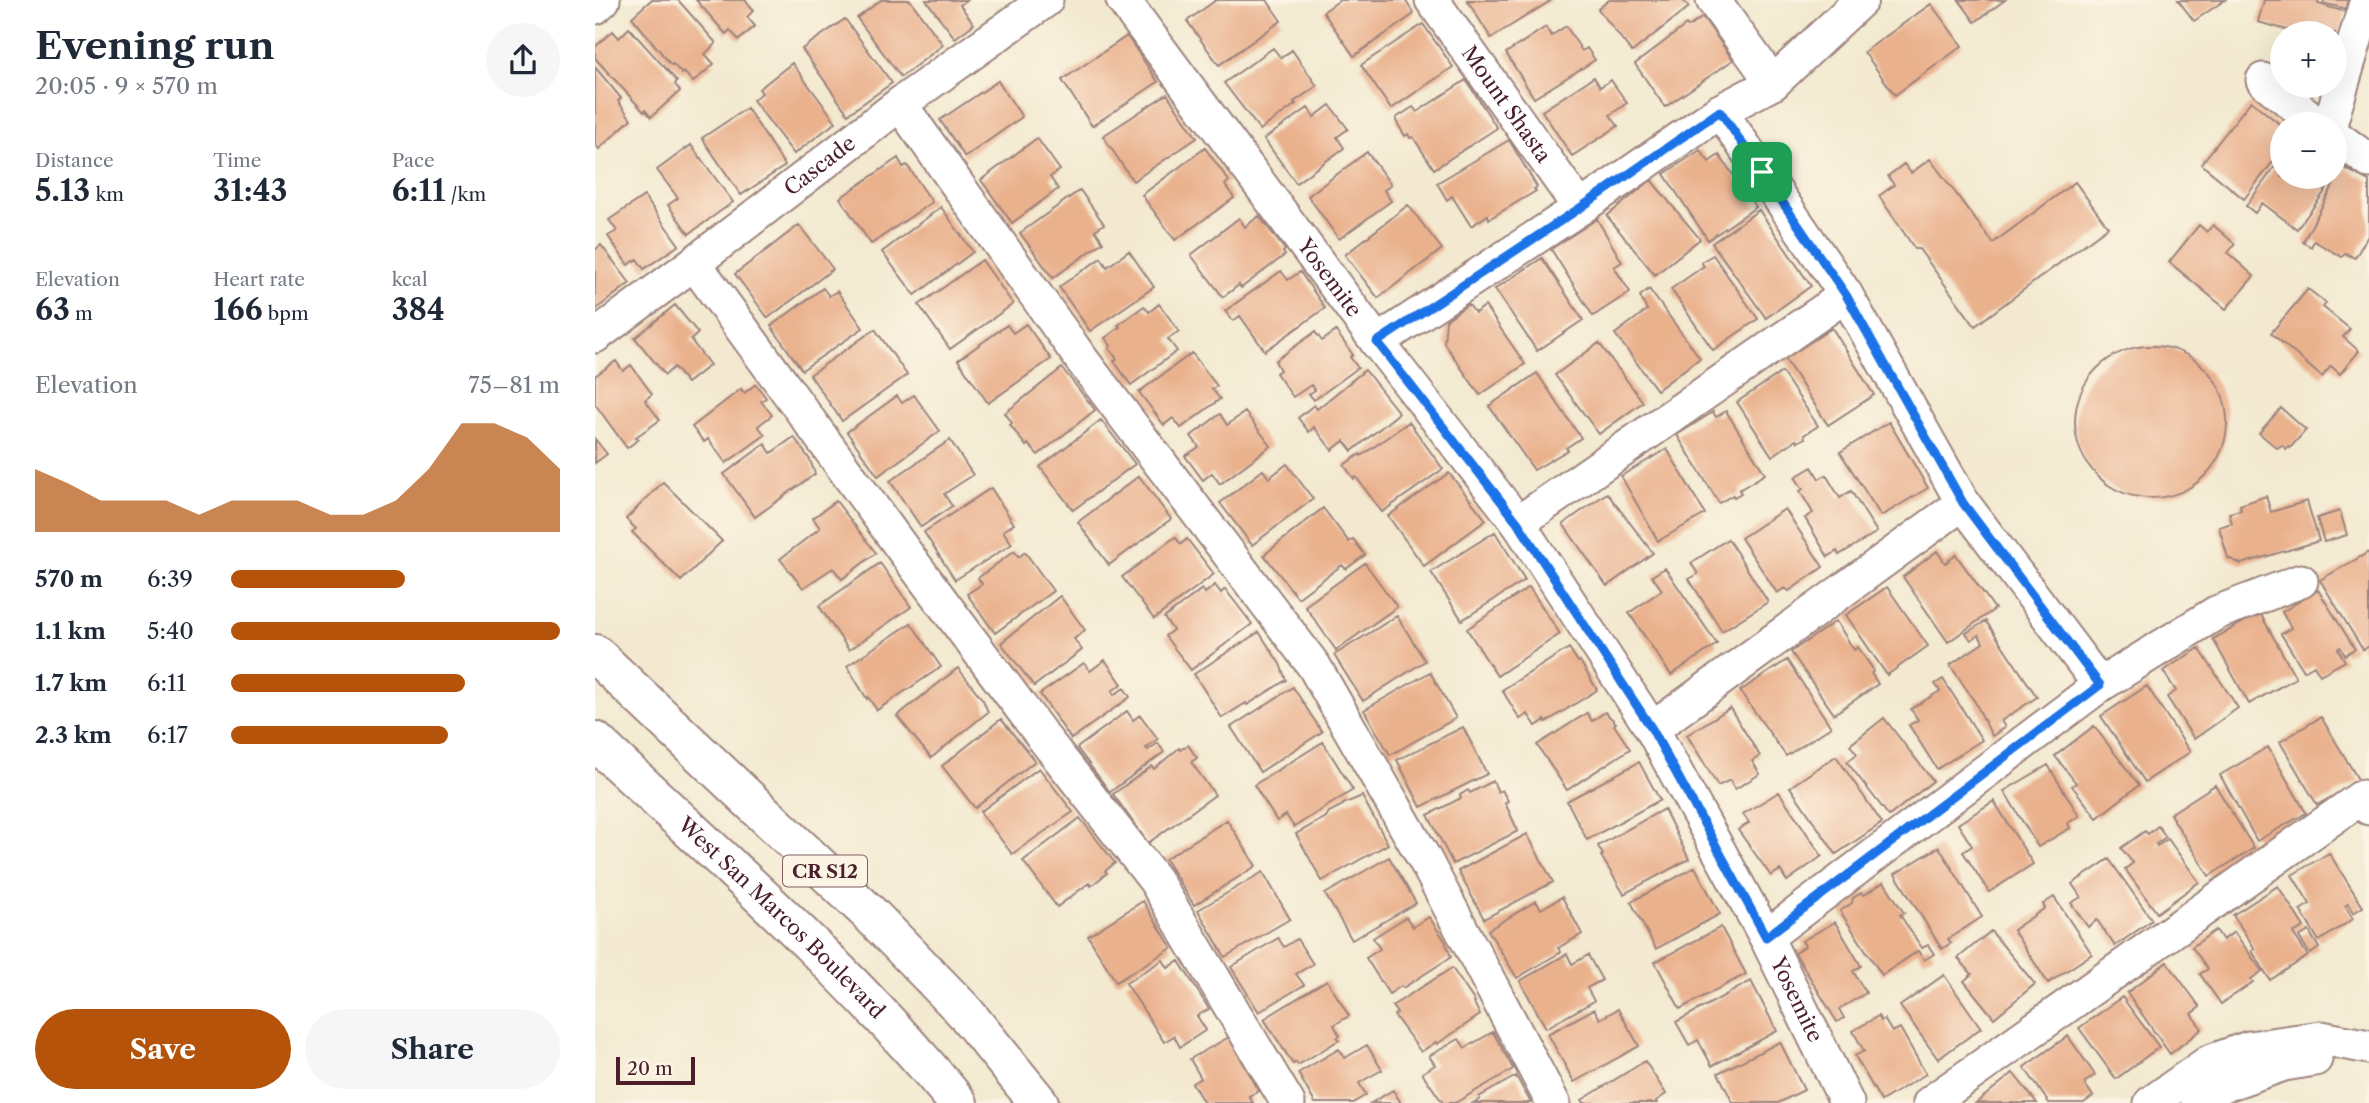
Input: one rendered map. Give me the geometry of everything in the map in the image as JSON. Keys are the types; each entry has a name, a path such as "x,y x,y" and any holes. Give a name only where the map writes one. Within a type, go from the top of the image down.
{"main road":[{"name":"CR S12","path":"595,654 870,914 964,1011 1039,1103"},
{"name":"West San Marcos Boulevard","path":"595,741 826,958 916,1052 958,1103"}],"street":[{"path":"595,7 603,0"},
{"name":"Cascade","path":"595,336 900,104 1047,0"},
{"name":"Yosemite","path":"1123,0 1377,342 1518,523 1652,729 1766,937 1847,1103"},
{"name":"Mount Shasta","path":"1432,0 1580,208"},
{"path":"1713,0 1773,83"},
{"path":"1377,342 1580,208 1720,111 1773,83 1861,0"},
{"path":"2334,112 2367,0"},
{"path":"2263,80 2303,112"},
{"path":"900,104 1082,360 1314,666 1425,860 1553,1103"},
{"path":"1720,111 1846,295 1963,503 2100,685"},
{"path":"2347,145 2369,161"},
{"path":"694,263 910,559 1155,880 1287,1103"},
{"path":"1518,523 1846,295"},
{"path":"1652,729 1963,503"},
{"path":"1766,937 2100,685 2216,613 2301,581"},
{"path":"1930,1103 2362,797 2369,808"},
{"path":"2151,1103 2209,1062 2249,1048 2321,1038 2369,1048"},
{"path":"2198,1103 2221,1086 2284,1064 2369,1048"}],"building":[{"path":"651,0 678,0 716,43 705,54 714,64 693,82 684,72 682,74 671,65 632,17"},
{"path":"696,0 745,0 754,10 747,17 755,26 739,40 730,30 726,34"},
{"path":"881,0 910,0 943,45 901,77 857,18"},
{"path":"926,0 967,0 960,5 974,24 955,38"},
{"path":"1216,0 1267,0 1281,21 1219,65 1187,21"},
{"path":"1340,0 1405,0 1414,14 1354,56 1323,12"},
{"path":"1467,0 1552,0 1491,38"},
{"path":"1609,0 1683,0 1689,7 1632,52 1598,9"},
{"path":"1959,0 2005,0 1975,22"},
{"path":"2178,0 2225,0 2194,21"},
{"path":"2264,0 2319,0 2318,4 2346,12 2343,21 2270,21 2270,25 2258,22"},
{"path":"2324,0 2349,0 2347,9 2323,3"},
{"path":"1931,4 1962,46 1895,95 1864,52"},
{"path":"1703,17 1733,60 1665,107 1635,64 1686,25 1688,27"},
{"path":"845,19 892,83 848,114 802,49"},
{"path":"1423,24 1453,67 1391,109 1361,65"},
{"path":"1566,26 1582,51 1587,48 1595,60 1534,98 1506,53 1546,27 1551,36"},
{"path":"629,28 677,81 675,84 680,91 651,117 595,58 595,47 613,31 619,38"},
{"path":"1127,36 1158,82 1092,126 1062,80"},
{"path":"1273,48 1281,58 1292,50 1317,86 1260,130 1224,83"},
{"path":"792,63 836,122 794,154 753,100 762,93 759,89"},
{"path":"595,67 621,98 618,101 631,119 599,149 595,144"},
{"path":"1594,77 1600,87 1611,80 1627,103 1610,115 1618,126 1572,156 1542,111"},
{"path":"1466,80 1497,128 1434,169 1413,137 1410,138 1408,134 1405,136 1396,118 1413,107 1417,112"},
{"path":"998,81 1022,117 965,157 940,120"},
{"path":"1167,94 1197,138 1133,181 1103,136"},
{"path":"2251,101 2270,116 2270,165 2244,199 2201,164"},
{"path":"1330,105 1348,129 1337,137 1344,148 1296,183 1264,139 1308,108 1314,117"},
{"path":"747,108 785,166 741,195 702,138"},
{"path":"1037,138 1060,170 1050,177 1058,189 1012,223 981,180"},
{"path":"1509,140 1537,187 1534,189 1536,191 1489,219 1488,215 1471,226 1452,196 1447,200 1437,183"},
{"path":"691,145 733,202 689,234 668,205 678,198 657,170"},
{"path":"1205,148 1229,181 1225,185 1234,198 1175,240 1142,195"},
{"path":"1700,150 1709,162 1719,155 1756,207 1708,240 1664,174"},
{"path":"1367,152 1391,185 1384,190 1391,201 1339,239 1308,196"},
{"path":"898,158 903,167 907,165 932,202 871,244 840,198"},
{"path":"1930,159 1993,243 2075,182 2108,227 1975,326 1919,249 1915,249 1879,196 1894,185 1888,176 1904,164 1911,173"},
{"path":"2347,169 2369,181 2369,234 2355,258 2345,253 2342,257 2314,241 2311,247 2303,242 2331,189 2347,189"},
{"path":"2270,173 2270,189 2327,189 2297,229 2262,203 2255,213 2246,206"},
{"path":"1651,180 1700,239 1655,275 1607,216"},
{"path":"1080,190 1104,224 1095,230 1103,242 1053,278 1020,233"},
{"path":"644,196 679,245 644,269 637,259 628,265 608,236 617,231 609,220"},
{"path":"1408,205 1442,249 1378,298 1345,255"},
{"path":"941,207 973,252 915,295 882,252"},
{"path":"1759,210 1811,286 1766,318 1712,243"},
{"path":"1259,216 1285,250 1285,255 1241,288 1239,285 1223,297 1191,255 1239,218 1245,227"},
{"path":"1597,219 1622,262 1614,267 1630,292 1593,316 1551,249"},
{"path":"799,225 833,269 768,318 735,274"},
{"path":"2199,225 2207,232 2213,225 2235,244 2228,253 2254,276 2226,309 2169,262"},
{"path":"601,245 630,283 595,310 595,250"},
{"path":"1129,251 1154,287 1090,331 1059,287 1101,258 1107,267"},
{"path":"1713,255 1758,319 1713,350 1671,289 1704,266 1701,262"},
{"path":"1542,258 1583,320 1537,351 1495,289"},
{"path":"982,260 1013,304 950,349 919,305"},
{"path":"1281,271 1288,280 1300,272 1325,308 1265,351 1240,316 1233,321 1225,311"},
{"path":"823,288 829,296 837,291 863,328 802,370 771,326"},
{"path":"1649,289 1700,358 1657,390 1615,334 1647,310 1640,296"},
{"path":"2308,289 2326,303 2323,307 2350,329 2343,337 2359,351 2340,374 2331,366 2322,377 2271,333"},
{"path":"1159,304 1179,331 1168,339 1177,351 1131,385 1114,361 1117,359 1105,338 1144,306 1149,312"},
{"path":"675,305 698,333 691,340 710,365 687,383 674,367 665,375 635,338"},
{"path":"1467,305 1475,313 1485,306 1525,364 1480,395 1444,343 1446,320"},
{"path":"1026,324 1051,359 988,403 958,360 1007,325 1013,333"},
{"path":"1832,328 1874,395 1828,425 1785,359"},
{"path":"875,329 907,375 842,421 810,375"},
{"path":"1336,331 1353,355 1350,357 1358,368 1314,400 1309,394 1315,390 1311,385 1293,397 1276,373 1280,370 1275,361 1315,332 1322,341"},
{"path":"1599,343 1643,402 1599,434 1555,375"},
{"path":"2151,346 2180,351 2205,368 2222,393 2227,422 2222,451 2205,476 2180,493 2151,498 2122,493 2097,476 2080,451 2075,422 2080,393 2097,368 2122,351"},
{"path":"1192,353 1217,386 1212,389 1220,399 1181,428 1173,418 1164,425 1139,392"},
{"path":"616,361 623,371 631,365 652,394 645,400 660,420 636,437 639,439 627,448 595,404 595,376"},
{"path":"1062,368 1095,410 1038,455 1028,444 1026,446 1010,425 1012,423 1005,413"},
{"path":"1365,370 1399,413 1352,451 1344,441 1332,450 1314,427 1309,432 1298,418 1314,405 1317,409"},
{"path":"1782,372 1818,426 1804,435 1805,438 1798,442 1796,440 1772,456 1737,402"},
{"path":"1537,373 1581,438 1566,448 1568,450 1534,470 1489,406"},
{"path":"756,384 766,398 761,401 772,415 758,426 765,435 726,463 708,439 704,442 692,427 741,389 744,393"},
{"path":"914,395 940,431 878,476 847,432 897,396 902,403"},
{"path":"2281,408 2306,430 2286,449 2282,445 2277,448 2259,433"},
{"path":"1726,411 1765,474 1739,490 1741,493 1719,503 1677,435 1713,412 1716,417"},
{"path":"1245,412 1271,446 1220,484 1212,473 1203,480 1185,456 1199,447 1191,436 1220,414 1227,425"},
{"path":"1101,420 1135,464 1073,510 1040,467"},
{"path":"1409,422 1443,469 1382,512 1344,465"},
{"path":"1889,422 1928,488 1881,516 1840,452"},
{"path":"794,437 810,460 815,474 755,517 724,474 765,444 771,453"},
{"path":"595,439 607,454 595,463"},
{"path":"950,440 973,475 944,494 952,506 921,527 890,481"},
{"path":"1667,449 1705,514 1658,541 1621,476"},
{"path":"1287,464 1313,499 1252,545 1220,503 1263,470 1269,478"},
{"path":"1812,467 1819,479 1826,475 1840,498 1851,491 1877,532 1839,555 1837,551 1828,557 1805,518 1813,513 1795,477"},
{"path":"1449,473 1486,520 1424,566 1388,516"},
{"path":"1139,476 1171,519 1109,565 1078,522"},
{"path":"663,482 722,541 681,581 632,532 636,529 626,519"},
{"path":"991,488 1014,524 1003,531 1012,544 955,580 924,532"},
{"path":"1607,493 1653,553 1607,586 1563,524"},
{"path":"2266,496 2271,512 2307,501 2319,541 2241,564 2228,558 2219,527 2232,523 2229,513 2241,510 2240,505"},
{"path":"836,501 876,553 842,579 833,568 803,588 780,559 820,528 813,518"},
{"path":"1323,508 1349,542 1353,539 1365,555 1346,569 1342,565 1298,598 1264,555"},
{"path":"1785,509 1823,567 1789,591 1785,588 1777,593 1741,538"},
{"path":"2340,511 2347,535 2324,542 2317,518"},
{"path":"1495,532 1525,580 1462,620 1431,572"},
{"path":"1175,537 1181,544 1187,539 1214,574 1154,619 1122,577"},
{"path":"1728,539 1768,602 1722,631 1689,579 1698,574 1691,563"},
{"path":"1014,551 1019,557 1025,552 1053,591 995,633 967,594 982,584 978,578"},
{"path":"1937,551 1945,563 1956,555 1995,609 1948,642 1903,577"},
{"path":"2369,552 2369,646 2363,650 2320,580"},
{"path":"880,563 911,607 849,650 819,606"},
{"path":"1365,563 1397,607 1336,650 1305,606"},
{"path":"1665,568 1717,644 1671,675 1629,613 1662,590 1652,576"},
{"path":"1215,585 1221,593 1225,589 1252,624 1191,670 1165,636 1173,630 1164,618 1202,589 1205,593"},
{"path":"1529,587 1560,634 1497,676 1467,629"},
{"path":"1887,587 1928,646 1887,675 1846,615"},
{"path":"2318,590 2355,649 2345,655 2340,647 2338,649 2345,661 2320,675 2314,665 2304,671 2281,634 2291,628 2282,612"},
{"path":"1060,596 1085,630 1074,639 1082,650 1034,686 1001,643"},
{"path":"2260,613 2296,678 2249,704 2213,639"},
{"path":"1397,616 1425,661 1363,701 1334,655"},
{"path":"1836,621 1854,650 1858,647 1874,671 1871,673 1878,684 1834,714 1791,652"},
{"path":"1986,621 2037,697 2001,721 2005,727 1992,736 1975,702 1950,665 1983,643 1979,635 1971,640 1966,633"},
{"path":"911,623 941,667 877,710 847,666"},
{"path":"1259,632 1280,664 1286,680 1222,718 1194,674"},
{"path":"1569,648 1597,690 1536,726 1528,714 1520,719 1502,690"},
{"path":"2199,648 2238,708 2194,739 2167,697 2176,691 2163,671"},
{"path":"1105,660 1122,684 1112,691 1114,695 1124,688 1130,697 1071,739 1040,694 1084,663 1090,671"},
{"path":"1787,660 1831,727 1786,756 1740,691"},
{"path":"958,668 983,700 988,712 931,758 897,716"},
{"path":"1430,672 1456,718 1390,755 1364,710"},
{"path":"1943,679 1982,740 1937,769 1909,725 1918,720 1911,709 1940,691 1935,684"},
{"path":"2147,686 2190,752 2145,782 2101,716"},
{"path":"1293,687 1322,732 1260,772 1231,727"},
{"path":"1730,708 1760,756 1752,761 1760,774 1735,789 1730,780 1718,786 1687,735"},
{"path":"1127,711 1133,720 1140,715 1158,739 1146,748 1148,750 1158,743 1164,752 1110,792 1077,748"},
{"path":"1605,712 1616,723 1614,725 1630,749 1567,790 1537,745 1587,713 1592,721"},
{"path":"2321,717 2359,781 2317,805 2280,742"},
{"path":"1884,718 1933,781 1889,816 1847,762 1857,754 1850,745"},
{"path":"1001,719 1035,761 975,808 942,766"},
{"path":"2094,726 2139,785 2097,818 2072,786 2076,783 2055,756"},
{"path":"1463,727 1487,774 1421,807 1397,760"},
{"path":"1323,742 1353,790 1294,827 1286,815 1277,821 1254,785"},
{"path":"1188,745 1197,758 1191,762 1215,795 1148,843 1113,794 1152,766 1154,769 1179,748 1180,750"},
{"path":"2268,747 2306,813 2257,841 2220,775"},
{"path":"1836,756 1882,823 1836,854 1790,787"},
{"path":"1639,762 1660,800 1587,840 1567,801"},
{"path":"2048,765 2079,816 2068,823 2070,828 2038,847 2004,791"},
{"path":"1039,768 1073,812 1012,854 980,812"},
{"path":"1493,781 1498,792 1502,790 1508,801 1505,803 1518,831 1453,864 1428,815 1461,798 1460,795 1468,790 1470,793"},
{"path":"2215,785 2254,848 2209,876 2170,814"},
{"path":"1779,792 1822,856 1787,881 1780,870 1771,876 1738,830 1749,823 1743,814"},
{"path":"1362,796 1388,844 1322,881 1296,834 1326,817 1329,812"},
{"path":"1994,801 2033,864 1989,892 1963,852 1972,846 1958,824"},
{"path":"1664,809 1689,859 1624,894 1601,856 1603,855 1598,846"},
{"path":"1080,818 1115,863 1091,886 1089,883 1057,907 1023,861"},
{"path":"1227,820 1256,866 1194,905 1165,859"},
{"path":"2158,826 2166,837 2156,844 2157,846 2168,839 2199,882 2157,913 2125,869 2133,863 2121,848 2145,831 2148,834"},
{"path":"1527,834 1553,882 1484,919 1458,871"},
{"path":"1939,847 1982,917 1948,939 1951,943 1942,949 1895,874"},
{"path":"2329,853 2363,907 2353,913 2348,904 2345,906 2353,919 2319,941 2300,910 2310,904 2292,875"},
{"path":"1389,857 1416,903 1352,940 1325,894"},
{"path":"2109,859 2152,920 2115,946 2097,920 2088,927 2071,903 2081,897 2072,884"},
{"path":"1695,867 1720,914 1656,949 1631,902"},
{"path":"1263,872 1290,919 1225,957 1198,910"},
{"path":"1884,882 1904,913 1900,915 1922,948 1928,945 1934,954 1924,960 1918,951 1882,975 1840,911 1852,903 1853,898 1861,893 1864,895"},
{"path":"2278,886 2304,927 2293,933 2308,956 2270,980 2252,951 2255,949 2233,915"},
{"path":"1562,897 1582,934 1558,948 1561,952 1517,978 1488,930 1536,901 1541,909"},
{"path":"2054,897 2092,954 2048,983 2013,930 2045,908 2043,904"},
{"path":"1143,901 1172,948 1116,982 1088,936"},
{"path":"1406,917 1413,927 1429,917 1445,941 1451,957 1389,994 1366,958 1380,949 1373,938"},
{"path":"1835,922 1861,966 1853,971 1866,993 1839,1009 1844,1018 1837,1022 1795,953 1805,946 1802,941"},
{"path":"1721,927 1746,974 1680,1009 1655,962"},
{"path":"2216,930 2223,940 2234,932 2262,971 2251,979 2253,982 2221,1004 2200,974 2208,969 2192,947"},
{"path":"1991,931 2035,984 1994,1018 1964,981 1972,974 1958,958"},
{"path":"2309,931 2319,948 2310,954 2299,937"},
{"path":"1278,938 1284,947 1297,939 1313,964 1296,974 1304,985 1259,1012 1231,967"},
{"path":"1567,954 1572,964 1588,955 1602,980 1587,988 1594,1001 1546,1028 1520,981"},
{"path":"1163,960 1168,968 1179,961 1209,1009 1197,1016 1206,1030 1180,1047 1174,1036 1164,1042 1126,983"},
{"path":"2167,962 2200,1007 2191,1014 2202,1029 2170,1054 2127,993"},
{"path":"1452,968 1475,1002 1480,1015 1421,1052 1394,1015 1397,1013 1392,1006"},
{"path":"1944,975 1981,1028 1938,1059 1900,1006"},
{"path":"1327,980 1349,1016 1334,1025 1340,1036 1337,1038 1339,1040 1298,1065 1296,1062 1293,1064 1264,1019"},
{"path":"1751,981 1777,1031 1712,1066 1698,1040 1689,1045 1676,1022"},
{"path":"2122,997 2159,1047 2116,1079 2079,1028"},
{"path":"1594,1009 1600,1019 1618,1009 1639,1046 1574,1082 1548,1034"},
{"path":"1878,1016 1881,1021 1884,1019 1892,1032 1900,1028 1926,1074 1881,1101 1855,1056 1864,1051 1853,1031"},
{"path":"1493,1032 1513,1069 1455,1103 1443,1103 1422,1073 1435,1065 1429,1056 1459,1039 1465,1048"},
{"path":"2068,1036 2095,1075 2084,1083 2093,1096 2084,1103 2049,1103 2024,1067"},
{"path":"1229,1037 1259,1091 1249,1096 1253,1103 1204,1103 1192,1083 1201,1078 1190,1059"},
{"path":"1780,1042 1804,1090 1778,1103 1733,1103 1718,1073"},
{"path":"1367,1045 1382,1070 1359,1083 1366,1095 1353,1103 1315,1103 1298,1073 1339,1049 1345,1058"},
{"path":"1645,1061 1666,1094 1656,1101 1657,1103 1584,1103 1582,1100"},
{"path":"2013,1073 2037,1103 1976,1103"},
{"path":"1516,1076 1531,1103 1473,1103 1480,1099 1479,1097"},
{"path":"1393,1090 1401,1103 1371,1103"}],"route":[{"path":"1720,111 1762,172 1846,295 1963,503 2100,685 1766,937 1652,729 1518,523 1377,342 1580,208 1720,111"}]}
